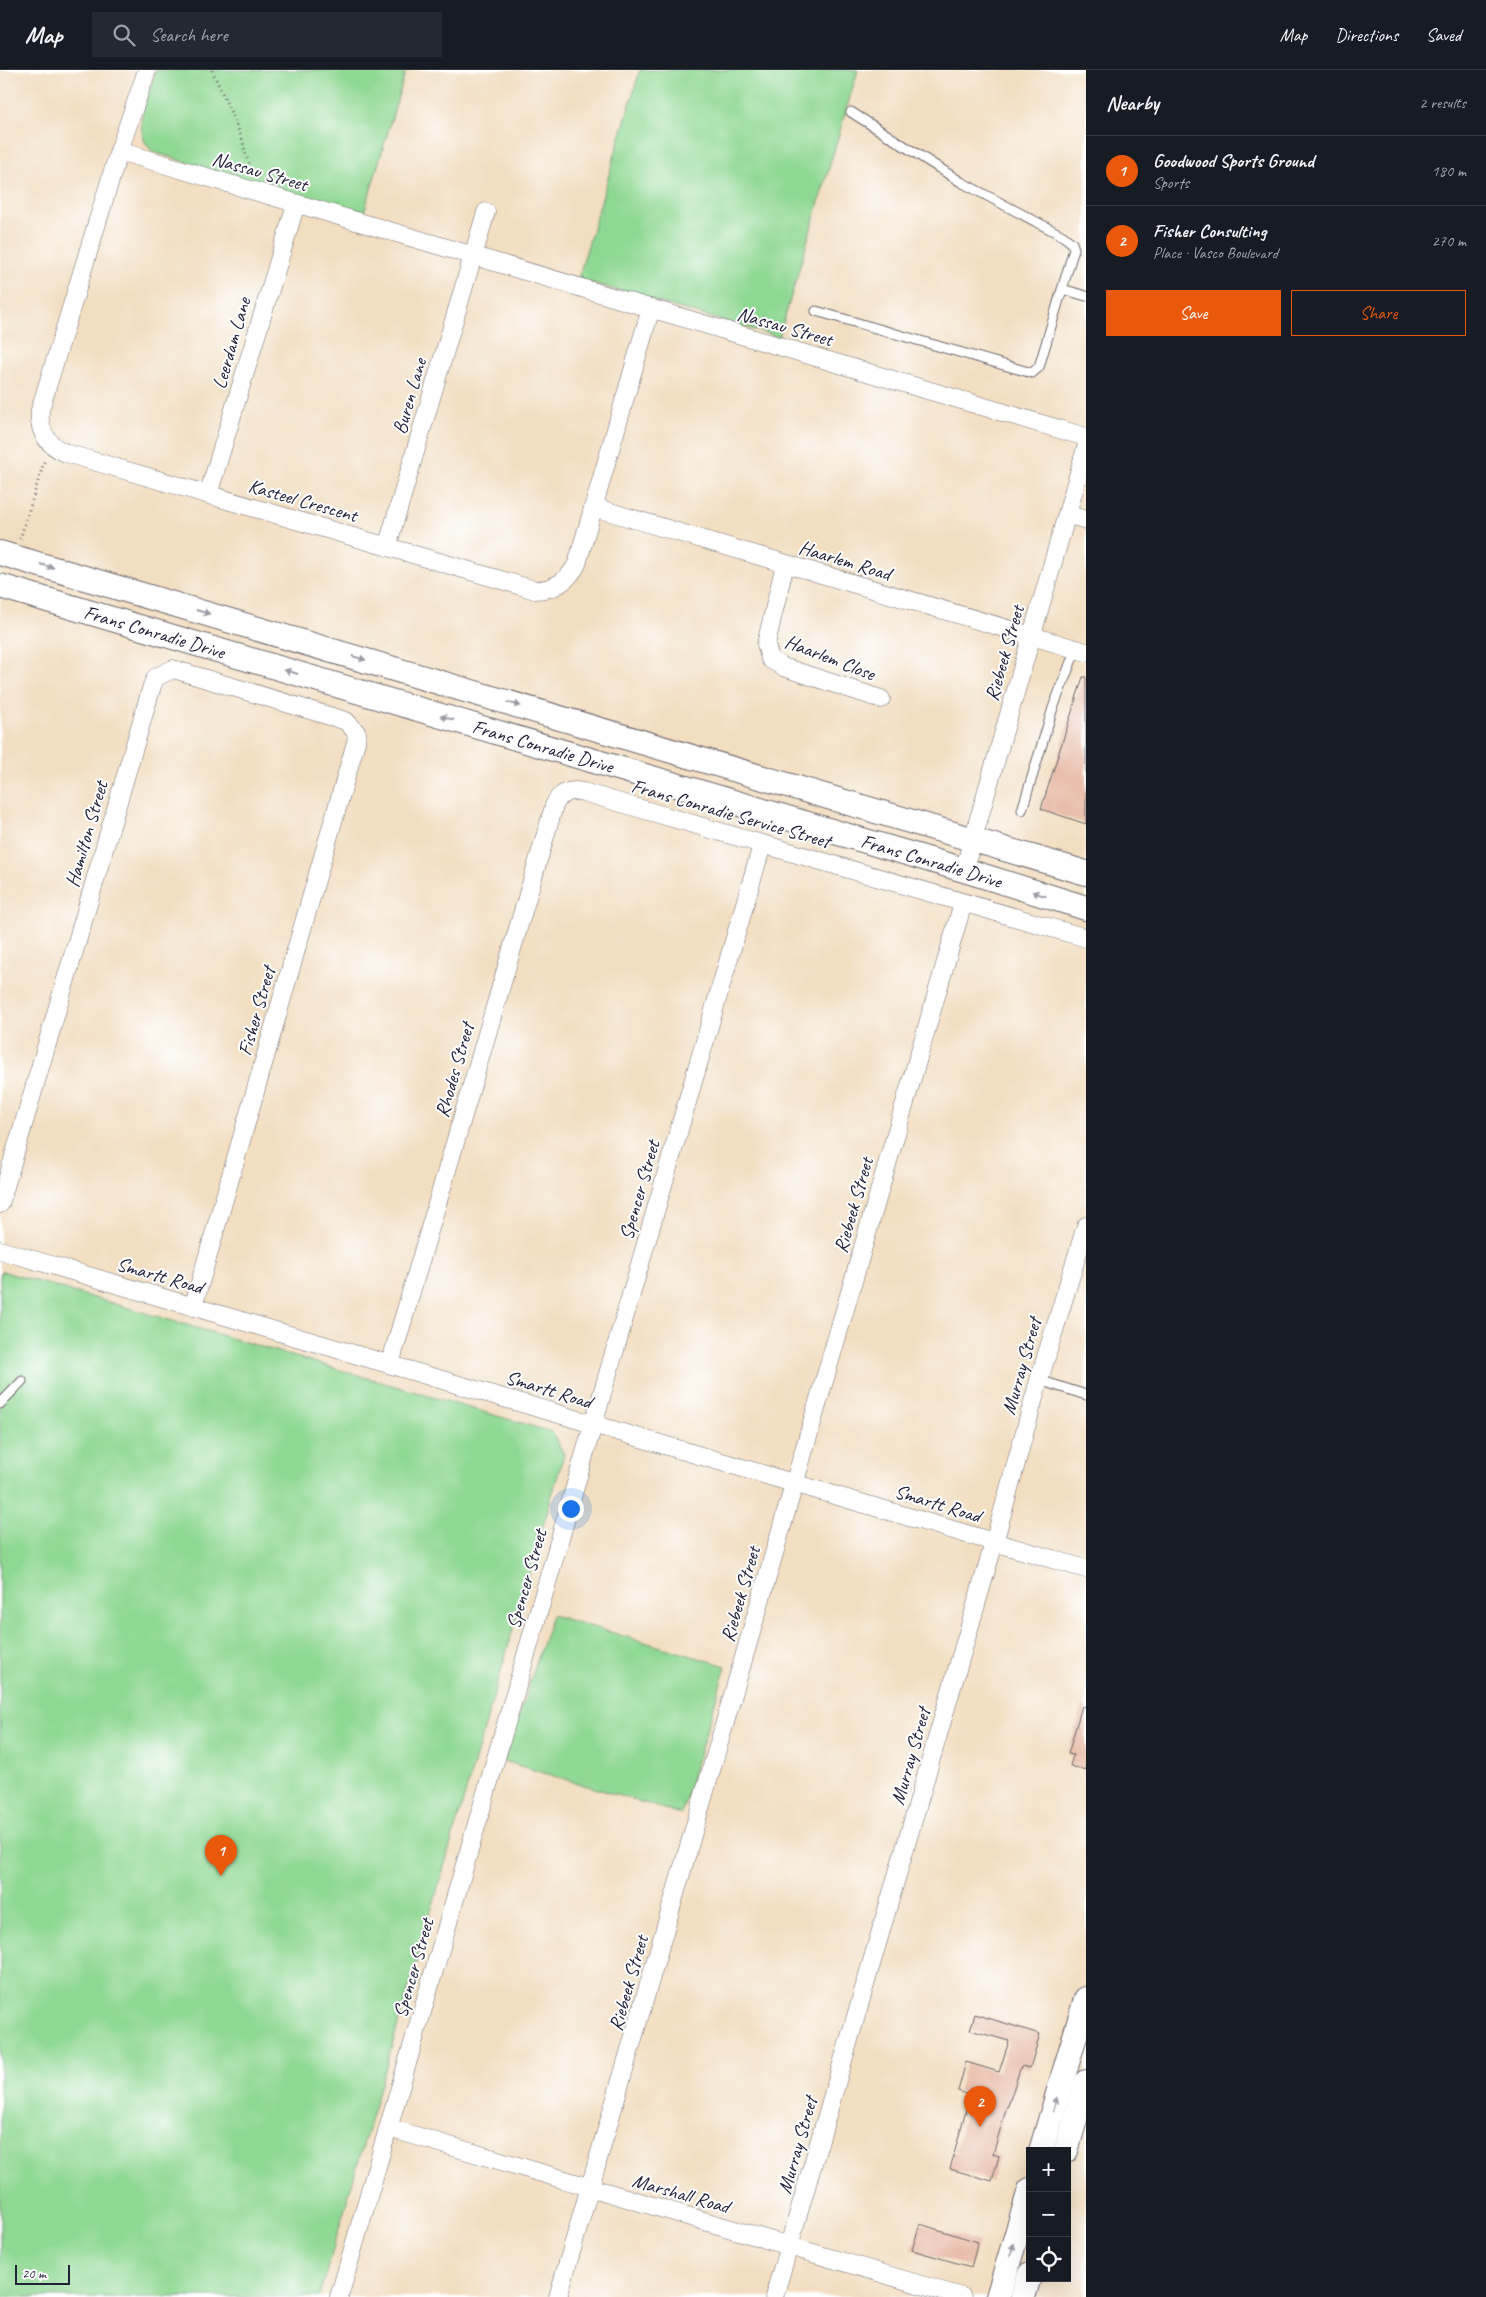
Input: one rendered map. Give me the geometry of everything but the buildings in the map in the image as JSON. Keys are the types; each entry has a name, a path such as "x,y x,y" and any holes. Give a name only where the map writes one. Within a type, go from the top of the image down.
{"main road":[{"name":"Frans Conradie Drive","path":"0,552 1086,873"},
{"name":"Frans Conradie Drive","path":"0,586 964,870 1086,908"},
{"path":"1042,2147 1086,1999"},
{"path":"1067,2147 1086,2082"},
{"path":"998,2297 1029,2192"},
{"path":"1023,2297 1028,2282"}],"street":[{"path":"51,444 40,426 40,410 119,151 146,70"},
{"name":"Nassau Street","path":"119,151 1086,437"},
{"name":"Leerdam Lane","path":"208,495 296,204"},
{"path":"472,256 486,212"},
{"name":"Buren Lane","path":"387,547 472,256"},
{"name":"Kasteel Crescent","path":"51,444 66,453 535,590 543,590 558,585 572,572 651,308"},
{"name":"Riebeek Street","path":"964,870 1086,448"},
{"name":"Haarlem Road","path":"593,507 1081,651"},
{"path":"1067,514 1086,520"},
{"name":"Haarlem Close","path":"785,564 766,644 770,658 783,667 881,699"},
{"name":"Hamilton Street","path":"0,1204 149,695 156,677 173,670 335,716 352,727"},
{"name":"Fisher Street","path":"193,1307 356,742 357,733 352,727"},
{"name":"Frans Conradie Service Street","path":"565,792 583,792 1086,938"},
{"name":"Rhodes Street","path":"390,1364 554,806 565,792"},
{"name":"Spencer Street","path":"339,2297 390,2128 592,1424 762,845"},
{"name":"Riebeek Street","path":"558,2297 963,902"},
{"name":"Murray Street","path":"774,2297 994,1543 1039,1380 1086,1226"},
{"name":"Smartt Road","path":"0,1250 1086,1569"},
{"name":"Marshall Road","path":"390,2128 962,2297"}],"lane":[{"path":"816,311 1032,373 1039,367 1074,249 1069,240 961,182 851,112"},
{"path":"1062,289 1086,296"},
{"path":"1022,810 1053,708 1081,651"},
{"path":"1039,1380 1086,1395"},
{"path":"0,1404 22,1381"}],"path":[{"path":"212,70 242,138 246,156 256,176"},
{"path":"20,539 36,483 51,444"}],"green space":[{"path":"156,70 406,70 363,216 153,152 142,134 141,123 142,112"},
{"path":"640,70 858,70 779,337 578,279"},
{"path":"2,1271 552,1432 564,1454 319,2297 0,2297 0,1275"},
{"path":"552,1615 726,1666 681,1814 504,1761"}],"place":[{"name":"Goodwood Sports Ground","path":"221,1876"},
{"name":"Fisher Consulting","path":"980,2127"}]}
